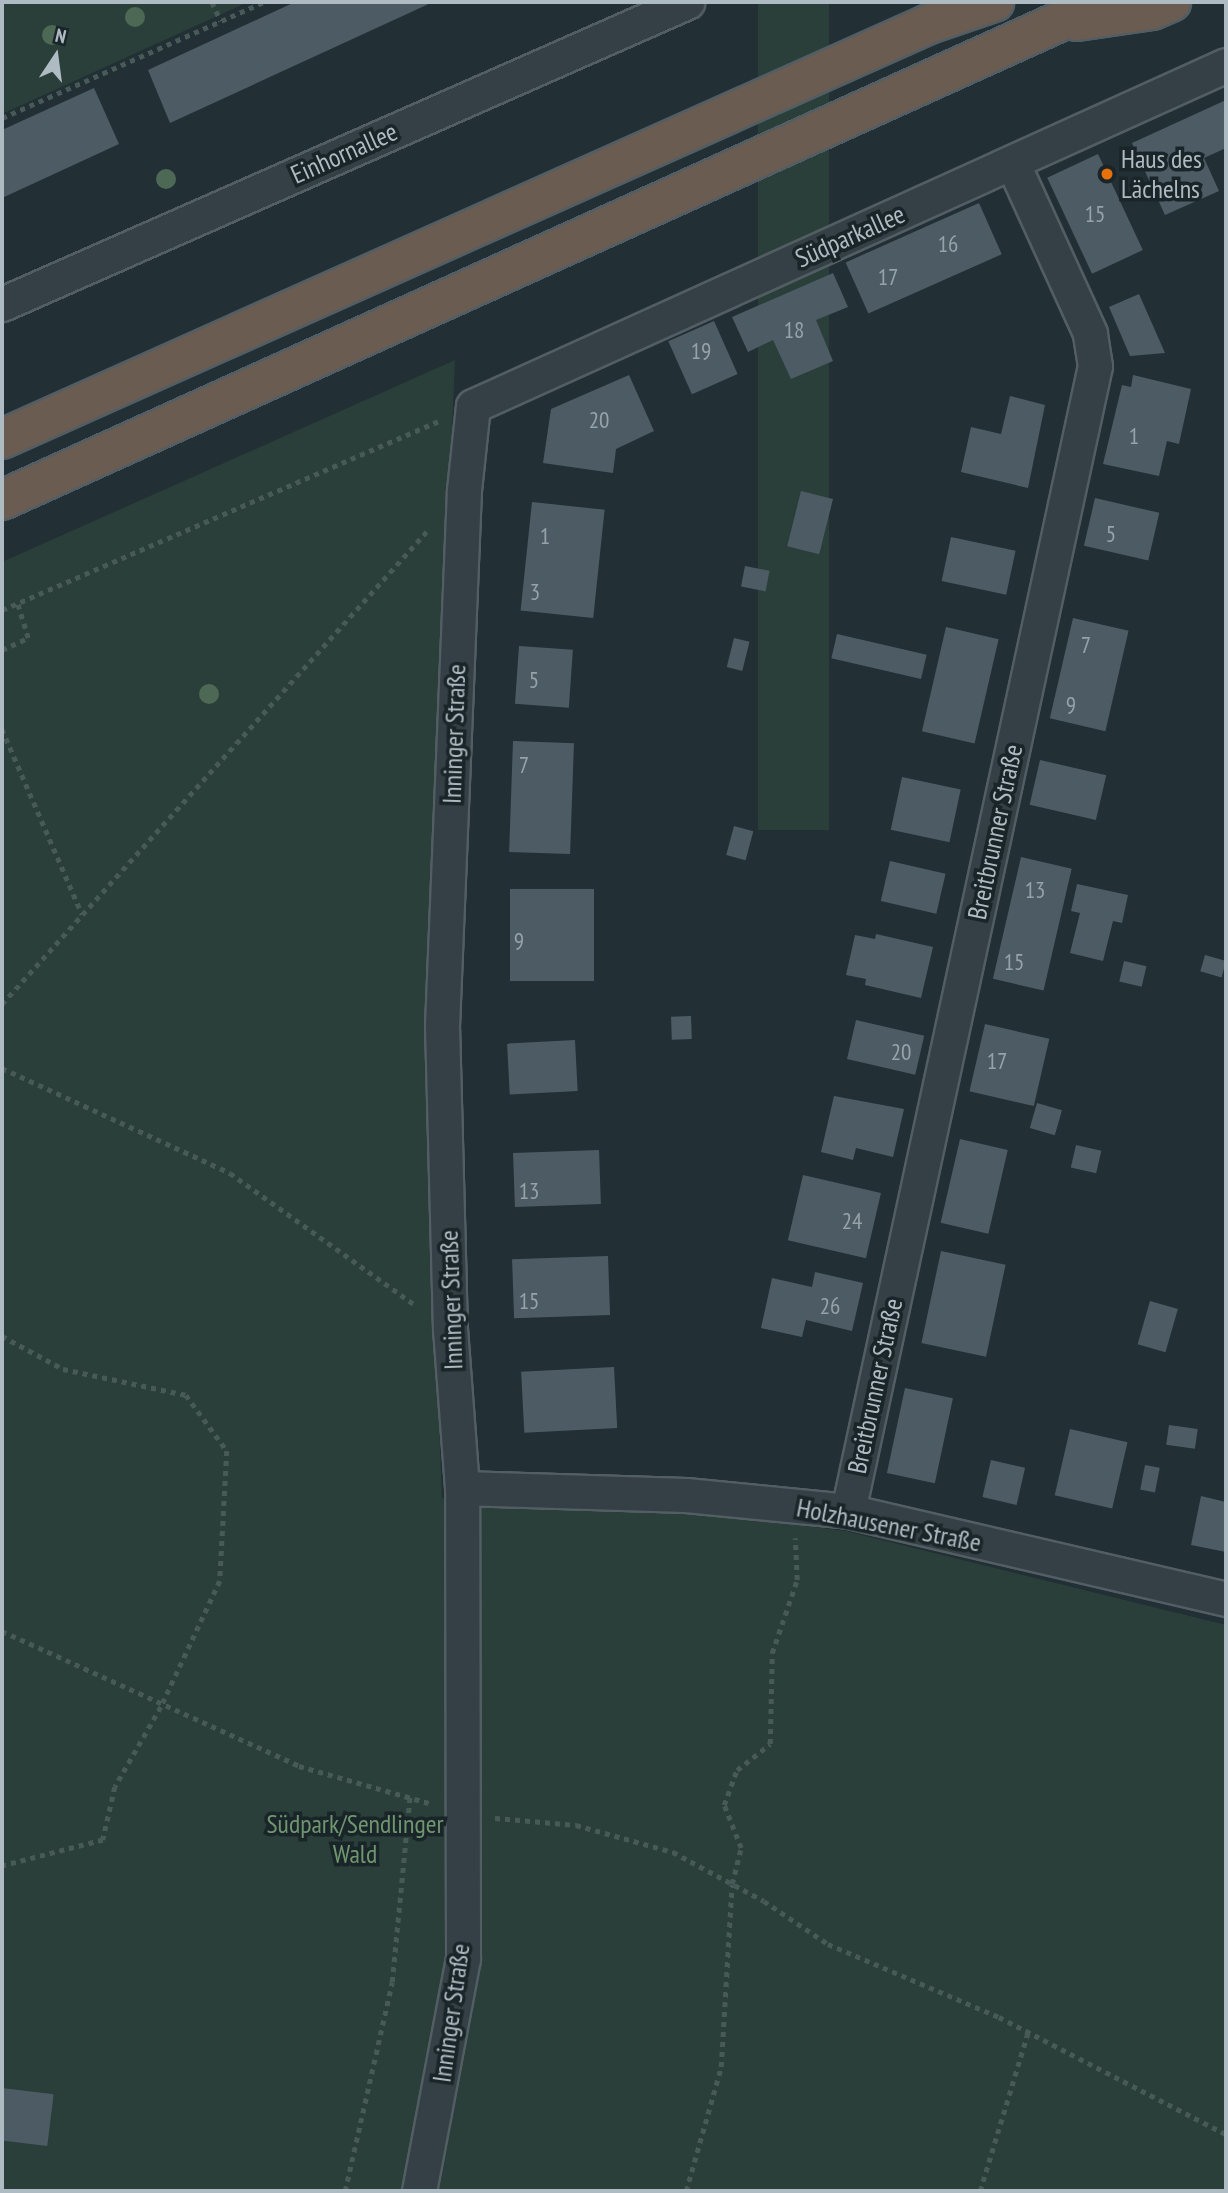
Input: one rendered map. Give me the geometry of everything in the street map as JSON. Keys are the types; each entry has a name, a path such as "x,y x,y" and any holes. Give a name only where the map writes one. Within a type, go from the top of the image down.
{"highway":[{"path":"929,23 961,2"},
{"path":"2,439 929,23 994,2"},
{"path":"2,500 1103,2"},
{"path":"1058,24 1152,10 1171,2"}],"street":[{"name":"Einhornallee","path":"2,304 687,2"},
{"name":"Südparkallee","path":"473,406 1013,164 1226,65"},
{"name":"Breitbrunner Straße","path":"848,1511 1095,366 1090,333 1013,164"},
{"name":"Inninger Straße","path":"419,2191 463,1959 460,1815 462,1488 450,1330 442,1026 464,490 473,406"},
{"name":"Holzhausener Straße","path":"462,1488 686,1495 848,1511 1226,1599"}],"path":[{"path":"212,2 221,21"},
{"path":"2,118 264,2"},
{"path":"2,610 473,406"},
{"path":"2,1004 464,490"},
{"path":"2,650 28,638 17,603"},
{"path":"2,729 82,915"},
{"path":"2,1068 230,1173 450,1330"},
{"path":"2,1336 63,1369 186,1395 227,1451 220,1581 161,1707 115,1787 103,1840 2,1866"},
{"path":"686,2191 721,2067 732,1884 741,1848 724,1805 737,1770 770,1744 772,1653 797,1580 793,1506"},
{"path":"2,1631 161,1707 299,1766 410,1796 391,1982 345,2191"},
{"path":"460,1815 576,1825 673,1852 732,1884 828,1944 1028,2032 1226,2134"},
{"path":"981,2191 1028,2032"}],"green space":[{"path":"2,2 248,2 2,114"},
{"path":"758,2 829,2 829,830 758,830"},
{"name":"Südpark/Sendlinger Wald","path":"455,360 425,1071 442,1498 685,1511 845,1531 1226,1625 1226,2191 2,2191 2,562"}],"building":[{"path":"295,2 433,2 170,123 148,70"},
{"path":"94,88 119,144 2,198 2,130"},
{"path":"1226,100 1226,148 1204,158 1219,191 1165,215 1132,143"},
{"path":"1098,154 1143,250 1092,274 1047,178"},
{"path":"979,203 1002,254 868,314 846,262"},
{"path":"833,273 848,307 816,320 833,361 791,379 773,340 748,352 732,317"},
{"path":"1139,294 1165,353 1130,356 1109,307"},
{"path":"714,321 738,374 692,394 668,341"},
{"path":"629,375 654,431 616,449 613,473 543,463 551,409"},
{"path":"1133,375 1191,389 1179,444 1167,441 1159,476 1103,464 1122,385 1131,387"},
{"path":"1010,396 1045,405 1028,488 961,472 971,427 1001,434"},
{"path":"801,491 833,499 819,554 787,546"},
{"path":"1095,498 1159,513 1148,561 1084,546"},
{"path":"532,502 605,510 593,618 521,610"},
{"path":"951,537 1016,551 1006,595 942,581"},
{"path":"745,566 770,571 766,591 741,587"},
{"path":"1073,618 1129,631 1105,731 1050,718"},
{"path":"946,627 999,639 975,743 922,731"},
{"path":"837,634 927,655 921,679 831,658"},
{"path":"734,638 750,642 742,671 727,667"},
{"path":"519,646 573,650 569,708 515,704"},
{"path":"513,741 574,743 570,854 509,852"},
{"path":"1040,760 1106,775 1096,820 1030,805"},
{"path":"902,777 961,789 949,842 891,830"},
{"path":"734,826 753,831 746,860 726,855"},
{"path":"1021,857 1072,869 1044,990 993,979"},
{"path":"890,861 946,874 936,914 881,901"},
{"path":"1077,884 1128,895 1122,923 1113,921 1103,961 1070,953 1080,913 1071,911"},
{"path":"510,889 594,889 594,981 510,981"},
{"path":"876,934 933,947 921,998 865,985 866,979 846,975 855,935 875,939"},
{"path":"1205,955 1226,961 1221,977 1200,971"},
{"path":"1124,961 1146,966 1142,987 1119,981"},
{"path":"691,1016 692,1039 672,1040 671,1017"},
{"path":"856,1020 924,1036 915,1075 847,1059"},
{"path":"985,1024 1049,1039 1034,1106 969,1091"},
{"path":"575,1040 578,1091 510,1094 507,1044"},
{"path":"834,1096 904,1109 893,1157 856,1148 853,1160 821,1152"},
{"path":"1037,1103 1062,1110 1055,1135 1030,1128"},
{"path":"960,1139 1008,1150 988,1234 941,1223"},
{"path":"1076,1145 1101,1151 1096,1173 1071,1167"},
{"path":"599,1150 601,1204 515,1207 513,1153"},
{"path":"803,1175 881,1193 866,1258 788,1240"},
{"path":"941,1251 1006,1265 986,1357 921,1343"},
{"path":"608,1256 610,1315 514,1318 512,1259"},
{"path":"815,1272 863,1283 852,1331 806,1320 802,1337 761,1328 772,1278 812,1287"},
{"path":"1150,1301 1178,1309 1165,1352 1138,1344"},
{"path":"614,1367 617,1428 524,1433 521,1372"},
{"path":"905,1388 953,1398 935,1483 887,1473"},
{"path":"1169,1425 1198,1429 1195,1449 1166,1445"},
{"path":"1070,1429 1127,1442 1112,1509 1055,1495"},
{"path":"991,1460 1025,1468 1017,1505 982,1497"},
{"path":"1145,1465 1160,1468 1155,1492 1140,1490"},
{"path":"1201,1496 1226,1502 1226,1552 1191,1545"},
{"path":"2,2088 54,2094 47,2146 2,2140"}],"place":[{"name":"Haus des Lächelns","path":"1107,174"}]}
